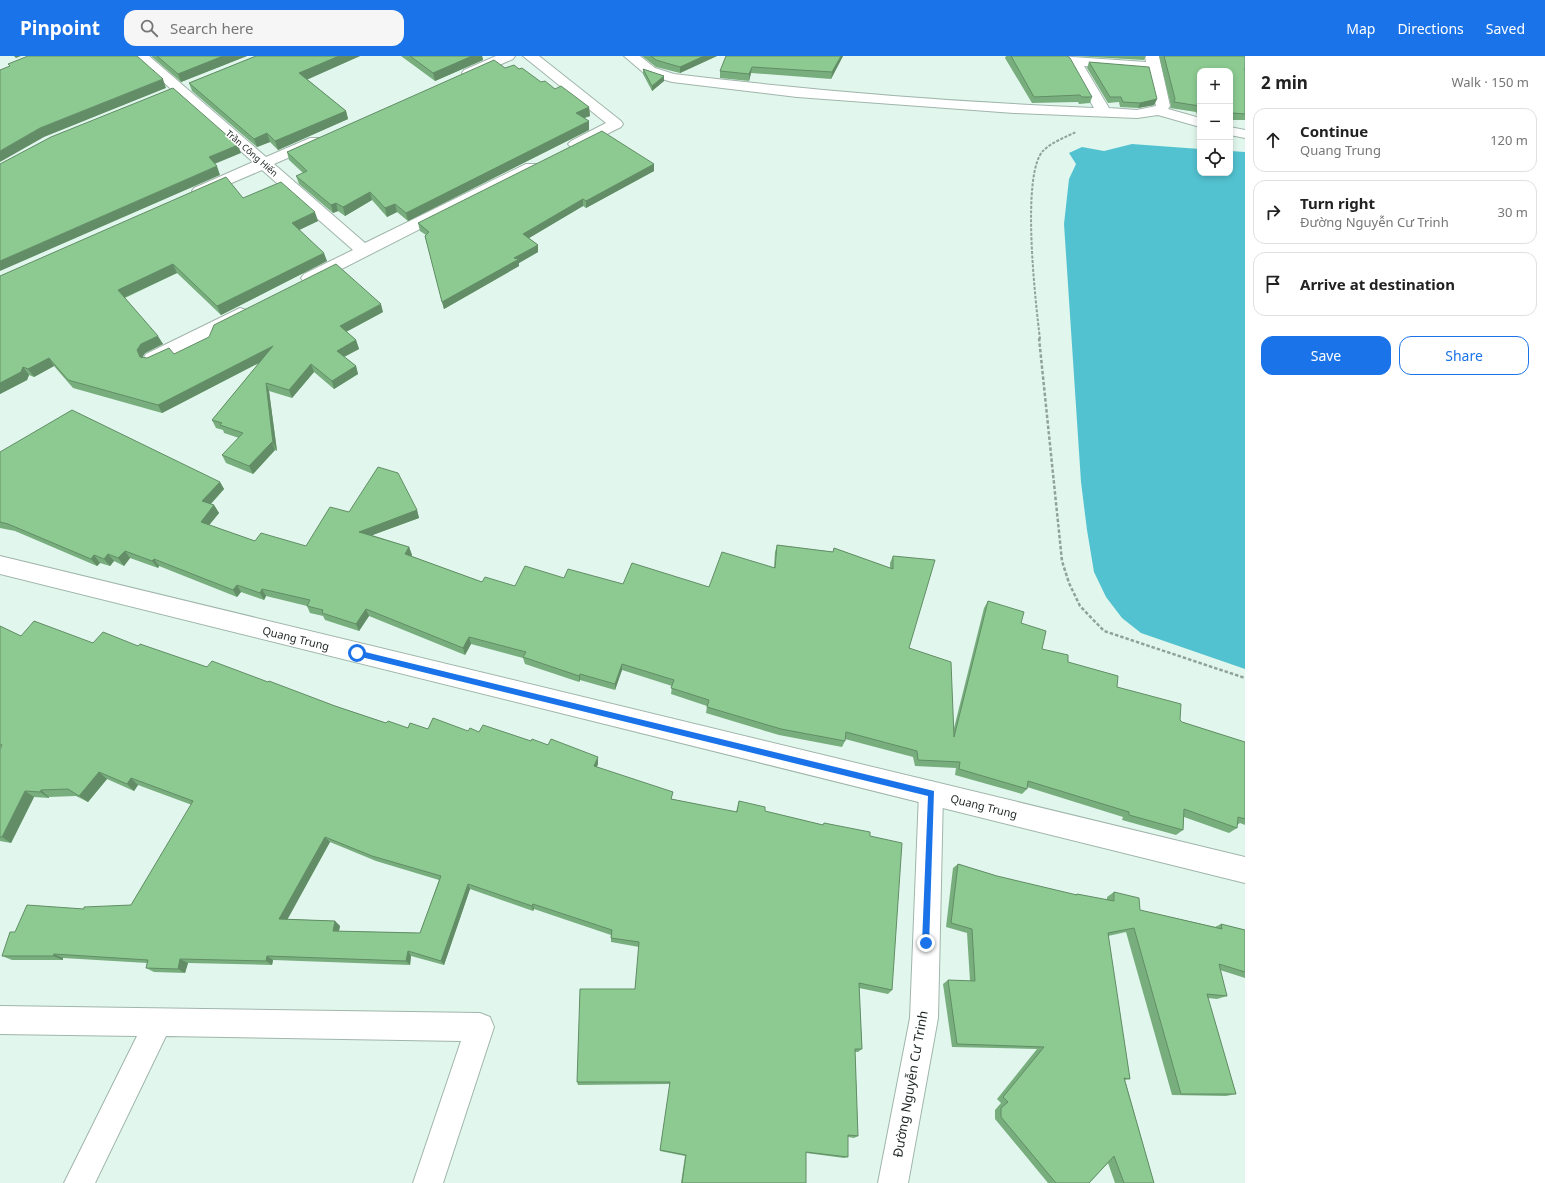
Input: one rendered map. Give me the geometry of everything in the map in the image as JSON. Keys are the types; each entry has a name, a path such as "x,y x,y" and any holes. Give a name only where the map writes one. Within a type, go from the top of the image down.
{"street":[{"name":"Trần Công Hiến","path":"140,56 364,251"},
{"path":"458,78 508,56"},
{"path":"293,287 616,124 530,56"},
{"path":"631,56 650,71 672,78 789,92 1006,109 1137,114 1159,111 1197,122"},
{"path":"1069,58 1104,112"},
{"path":"1069,58 1153,62 1163,106 1159,111"},
{"path":"164,95 192,84"},
{"path":"1233,132 1245,134"},
{"path":"190,196 328,135"},
{"path":"152,359 251,308"},
{"name":"Quang Trung","path":"0,565 1245,870"},
{"name":"Đường Nguyễn Cư Trinh","path":"893,1183 924,1018 932,793"},
{"path":"0,1020 480,1027 428,1183"},
{"path":"79,1183 158,1023"}],"path":[{"path":"1104,112 1085,128 1043,150 1035,168 1031,195 1033,269 1062,561 1069,583 1080,606 1104,631 1245,678"}],"water":[{"path":"1132,144 1197,149 1197,176 1233,176 1233,151 1245,152 1245,669 1141,633 1122,618 1106,597 1094,572 1081,482 1064,224 1069,179 1076,164 1069,153 1082,147 1104,151"}],"building":[{"path":"28,56 137,56 163,79 40,128 0,151 0,70 10,66 8,64"},
{"path":"157,56 223,56 178,74"},
{"path":"256,56 339,56 299,73 346,111 275,141 267,133 254,139 189,83"},
{"path":"410,56 472,56 433,73"},
{"path":"651,56 704,56 680,67 656,60"},
{"path":"726,56 841,56 832,72 752,67 749,74 720,71"},
{"path":"1011,56 1067,56 1070,58 1092,97 1082,97 1080,95 1034,97"},
{"path":"1164,56 1245,56 1245,114 1233,113 1233,68 1197,68 1197,106 1174,102 1175,99"},
{"path":"494,60 505,68 514,65 519,69 522,68 541,82 545,81 555,89 561,86 589,107 576,113 589,121 406,213 395,204 385,208 370,192 343,207 336,203 331,205 296,176 307,171 287,152"},
{"path":"1089,62 1149,67 1157,99 1140,103 1123,102 1121,97 1110,97"},
{"path":"643,69 664,76 652,86"},
{"path":"173,88 238,145 209,157 217,166 0,261 0,164 51,137"},
{"path":"602,131 654,164 586,201 583,199 523,234 538,245 514,258 519,259 442,302 425,236 429,232 418,223"},
{"path":"226,177 243,198 281,182 315,212 292,223 324,253 217,306 173,264 118,290 158,336 141,344 137,350 140,357 147,358 169,348 174,354 209,337 214,325 336,264 381,304 340,326 356,340 337,351 356,366 332,381 311,364 289,390 266,383 273,443 272,442 249,466 222,455 243,433 220,425 222,423 212,420 273,346 158,405 68,380 49,358 28,369 23,367 21,372 0,383 0,276"},
{"path":"72,410 220,482 202,501 214,505 201,522 255,541 261,533 306,546 330,507 349,512 378,467 398,473 417,510 359,532 409,547 405,554 482,582 485,577 515,586 525,566 564,578 568,569 623,584 632,563 709,587 722,552 775,568 777,545 833,552 834,548 893,569 893,556 935,560 909,648 951,662 954,737 988,601 1024,612 1021,623 1046,631 1042,649 1068,655 1068,662 1118,676 1117,687 1181,704 1180,720 1182,722 1245,742 1245,819 1238,817 1237,828 1184,809 1183,830 1129,815 1129,812 1028,781 1027,789 959,769 960,762 918,760 917,751 846,732 845,741 781,729 707,707 709,700 671,688 674,680 622,664 615,684 580,674 579,676 523,657 526,652 469,637 463,648 366,609 356,624 322,613 323,610 307,606 310,600 262,589 260,593 237,585 233,590 154,559 152,561 125,551 118,558 108,554 104,559 94,555 91,559 0,522 0,452"},
{"path":"34,621 93,643 103,632 138,646 140,644 207,667 212,661 386,723 388,721 408,728 410,723 428,729 433,718 468,731 470,728 479,732 483,725 548,745 551,739 598,757 594,766 673,792 671,799 737,812 739,801 765,807 765,811 823,825 824,823 870,832 870,836 902,843 892,990 859,983 862,1049 855,1049 858,1136 848,1135 848,1157 806,1152 806,1183 682,1183 686,1155 660,1150 670,1082 577,1082 580,989 635,989 639,942 611,938 612,930 533,904 532,906 468,884 441,961 408,951 406,961 267,956 266,961 180,959 178,969 146,968 148,960 54,954 53,956 2,956 10,932 15,932 27,905 84,909 84,907 131,905 193,801 131,778 127,784 99,772 79,796 68,789 41,790 40,792 25,791 2,837 0,837 0,749 2,745 0,744 0,626 21,636","holes":["325,837 372,856 441,876 420,933 333,931 335,921 279,919"]},
{"path":"958,864 997,876 1077,895 1114,901 1114,892 1139,898 1140,910 1222,929 1221,924 1245,930 1245,972 1219,964 1227,996 1207,994 1236,1094 1181,1094 1134,928 1108,933 1130,1079 1124,1078 1154,1183 1124,1183 1114,1156 1089,1183 1056,1183 1001,1117 1001,1108 1008,1102 1003,1097 1044,1047 957,1044 948,980 975,981 972,929 951,923"}],"route":[{"path":"357,653 932,793 926,943"}]}
